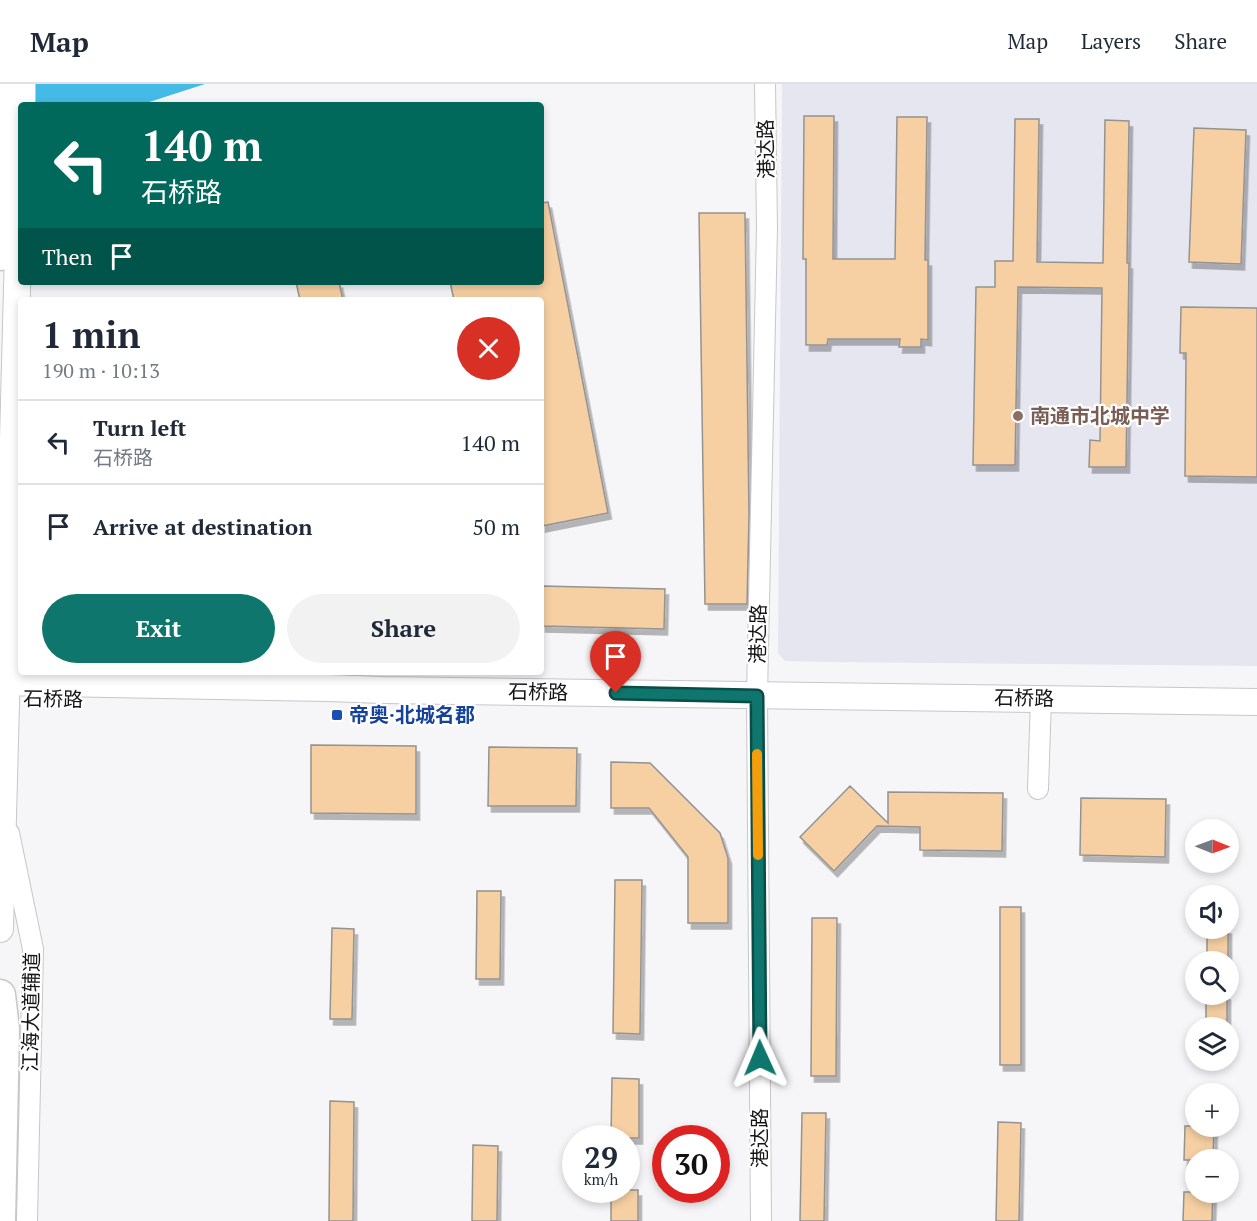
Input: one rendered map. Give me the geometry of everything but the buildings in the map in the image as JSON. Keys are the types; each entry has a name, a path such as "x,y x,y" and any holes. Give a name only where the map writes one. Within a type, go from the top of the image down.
{"highway":[{"path":"0,255 4,84"},
{"path":"0,995 4,1029 0,1221"}],"main road":[{"path":"22,84 22,102"},
{"path":"0,929 4,806 3,690 18,225"},
{"name":"石桥路","path":"3,690 402,706 757,702 1040,706 1257,702"},
{"name":"石桥路","path":"1040,706 1257,718"}],"street":[{"name":"港达路","path":"761,1221 757,702 767,239 765,84"},
{"path":"1038,789 1040,706"},
{"name":"江海大道辅道","path":"4,806 33,949 27,1221"}],"shaded area":[{"name":"南通市北城中学","path":"782,84 1257,84 1257,666 823,662 785,661 781,657 778,653"}],"water":[{"path":"0,84 205,84 149,102 18,102 18,134"}],"slow traffic":[{"path":"757,754 758,855"}],"place":[{"name":"南通市北城中学","path":"1018,416"},
{"name":"帝奥·北城名郡","path":"337,715"}],"route":[{"path":"616,693 757,696 760,1058"}]}
